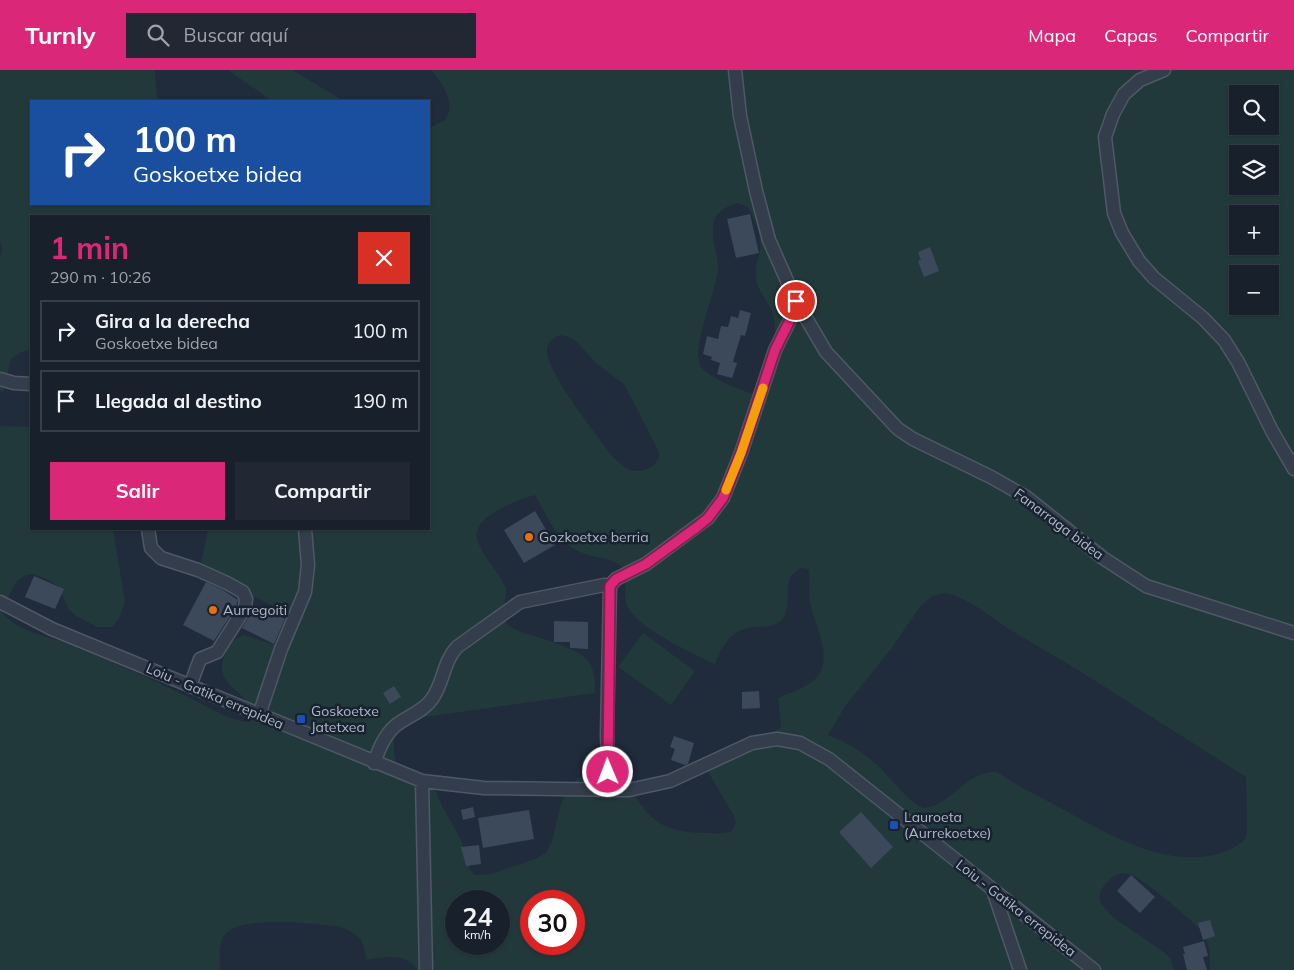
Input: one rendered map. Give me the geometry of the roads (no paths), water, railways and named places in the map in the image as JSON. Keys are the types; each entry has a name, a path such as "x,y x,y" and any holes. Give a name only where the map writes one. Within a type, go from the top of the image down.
{"street":[{"name":"Fanarraga bidea","path":"735,70 740,116 756,191 769,240 796,301 826,352 898,429 913,439 991,477 1026,497 1103,558 1146,586 1294,633"},
{"path":"1164,70 1140,80 1124,94 1113,114 1105,137 1114,213 1122,233 1139,260 1154,278 1204,318 1224,340 1238,362 1272,431 1294,468"},
{"path":"609,791 607,735 610,586 616,579 646,564 708,518 723,498 741,453 775,350 790,320 796,301"},
{"path":"0,379 14,383 30,384"},
{"path":"148,530 151,548 161,558 198,570 227,583 243,592 246,599 245,608 217,652 200,659 190,686"},
{"path":"259,715 281,649 305,592 308,565 305,530"},
{"path":"374,762 385,737 396,726 414,715 432,699 439,687 450,655 457,647 520,602 604,585 610,586"},
{"name":"Loiu - Gatika errepidea","path":"0,602 52,629 422,781 484,788 630,790 655,786 670,781 752,743 788,739 806,746 829,759 1094,970"},
{"path":"422,781 426,970"},
{"path":"993,890 1020,970"}],"place":[{"name":"Gozkoetxe berria","path":"529,537"},
{"name":"Aurregoiti","path":"213,610"},
{"name":"Goskoetxe Jatetxea","path":"301,719"},
{"name":"Lauroeta (Aurrekoetxe)","path":"894,825"}]}
